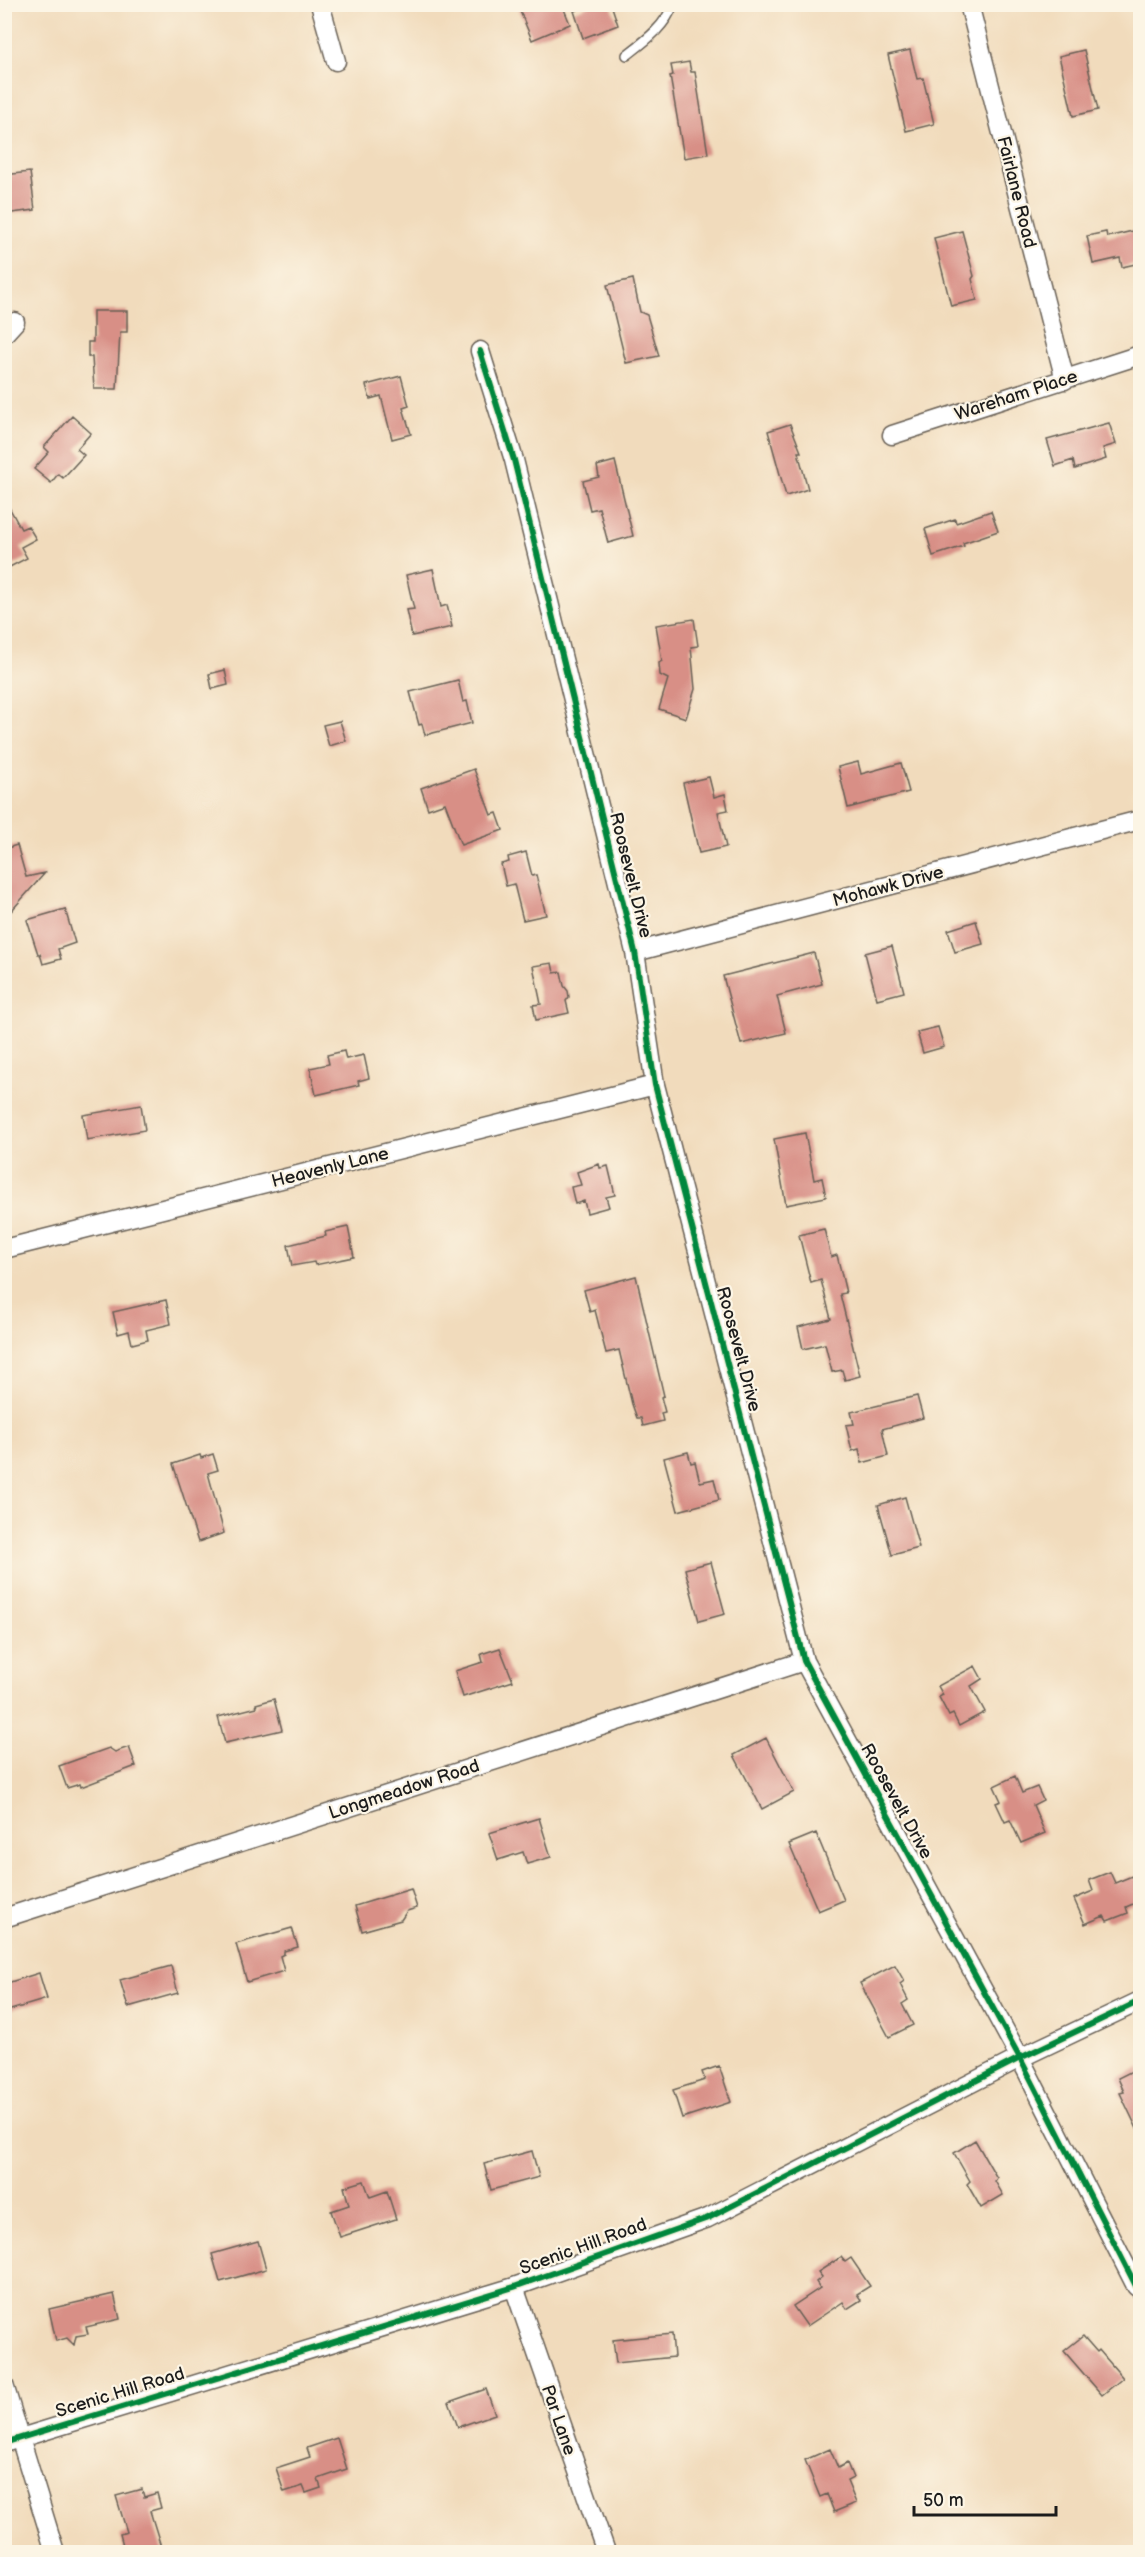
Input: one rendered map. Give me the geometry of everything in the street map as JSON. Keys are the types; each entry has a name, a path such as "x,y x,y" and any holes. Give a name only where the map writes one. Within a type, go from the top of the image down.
{"street":[{"path":"320,4 336,61"},
{"name":"Fairlane Road","path":"969,4 1065,380"},
{"name":"Roosevelt Drive","path":"480,351 514,460 635,952 655,1085 804,1661 1020,2058 1136,2286 1140,2289"},
{"name":"Wareham Place","path":"892,435 1140,355"},
{"name":"Mohawk Drive","path":"635,952 1140,820"},
{"name":"Heavenly Lane","path":"4,1249 655,1085"},
{"name":"Longmeadow Road","path":"4,1918 804,1661"},
{"name":"Scenic Hill Road","path":"13,2440 514,2287 708,2218 1020,2058 1140,2001"},
{"name":"Par Lane","path":"514,2287 606,2553"},
{"path":"4,2385 13,2440 55,2553"}],"lane":[{"path":"627,55 649,38 670,15 673,4"}],"building":[{"path":"517,4 562,4 570,24 532,40"},
{"path":"593,4 611,4 618,25 583,38 574,11"},
{"path":"910,50 917,79 923,78 934,124 906,131 888,55"},
{"path":"1084,50 1098,110 1073,116 1059,56"},
{"path":"689,62 691,72 695,72 708,154 684,158 670,76 673,75 671,65"},
{"path":"30,172 35,210 4,214 4,175"},
{"path":"1137,230 1140,263 1122,267 1120,258 1093,264 1087,236 1106,232 1107,237"},
{"path":"962,231 974,276 972,279 977,300 951,306 934,238"},
{"path":"633,279 640,312 647,315 659,356 626,363 607,285"},
{"path":"93,311 127,311 127,332 120,332 117,389 94,389 92,357 88,357 88,342 93,342"},
{"path":"401,376 409,406 403,408 411,434 392,439 381,396 370,399 366,385"},
{"path":"72,416 91,433 77,449 84,455 63,478 58,474 51,483 34,469 49,452 44,447"},
{"path":"1109,423 1116,444 1103,448 1106,459 1075,469 1073,460 1055,466 1047,440"},
{"path":"790,424 801,452 798,452 808,489 786,496 768,431"},
{"path":"615,461 633,536 608,543 599,508 590,510 583,481 599,477 597,466"},
{"path":"4,498 21,529 28,526 36,539 21,547 27,558 4,570"},
{"path":"991,511 998,531 933,556 925,529 955,519 956,523"},
{"path":"433,569 441,607 447,605 452,627 412,636 406,610 414,609 406,575"},
{"path":"694,619 698,646 691,647 695,689 686,718 659,709 668,679 660,675 659,663 662,661 656,625"},
{"path":"225,670 228,685 212,689 209,674"},
{"path":"458,680 463,702 467,701 472,723 425,735 422,724 419,725 410,692"},
{"path":"340,721 346,741 329,746 323,725"},
{"path":"858,762 861,774 901,763 909,792 848,808 838,767"},
{"path":"474,769 491,815 497,813 503,830 461,845 445,803 428,809 421,788"},
{"path":"709,777 714,797 725,794 728,810 718,812 726,847 699,853 683,783"},
{"path":"17,845 26,877 45,873 4,919 4,849"},
{"path":"526,852 532,876 536,875 546,915 523,920 514,884 506,886 501,864 509,862 508,857"},
{"path":"65,909 75,943 58,949 61,959 43,964 27,920"},
{"path":"976,921 983,944 955,952 948,930"},
{"path":"892,946 904,992 877,999 865,953"},
{"path":"814,953 822,984 777,996 786,1033 741,1044 723,976"},
{"path":"552,963 554,973 561,972 564,986 568,991 569,997 566,1001 569,1013 536,1020 533,1005 541,1004 533,966"},
{"path":"938,1027 944,1047 923,1053 917,1032"},
{"path":"344,1051 346,1059 364,1055 369,1078 358,1081 359,1085 316,1095 310,1068 329,1064 327,1055"},
{"path":"141,1105 145,1130 87,1140 83,1115"},
{"path":"805,1133 814,1180 822,1178 826,1197 786,1205 774,1139"},
{"path":"599,1164 600,1168 608,1166 615,1195 606,1197 609,1207 587,1213 584,1201 575,1204 571,1187 581,1185 577,1172"},
{"path":"348,1227 354,1257 315,1265 314,1262 292,1266 288,1245 326,1236 325,1232"},
{"path":"824,1229 831,1257 837,1255 846,1293 840,1294 860,1376 845,1380 842,1370 832,1372 825,1344 803,1349 798,1327 831,1319 821,1280 811,1283 799,1235"},
{"path":"636,1276 664,1396 661,1397 665,1412 661,1413 663,1421 643,1426 632,1404 619,1350 606,1353 595,1310 590,1312 584,1290"},
{"path":"166,1300 171,1324 146,1330 148,1340 132,1344 129,1331 118,1334 113,1312"},
{"path":"917,1396 923,1418 882,1429 888,1456 862,1463 859,1449 852,1451 846,1425 854,1424 851,1412"},
{"path":"688,1452 691,1463 695,1462 700,1482 714,1479 719,1500 678,1511 664,1458"},
{"path":"213,1454 218,1470 208,1473 224,1533 198,1542 173,1464 200,1455 201,1458"},
{"path":"905,1497 919,1548 892,1555 878,1505"},
{"path":"711,1562 725,1614 699,1621 685,1569"},
{"path":"500,1648 513,1681 463,1697 455,1671 483,1662 481,1654"},
{"path":"975,1666 982,1679 971,1686 985,1712 959,1726 953,1714 949,1716 939,1697 943,1695 938,1686"},
{"path":"274,1699 282,1730 225,1743 218,1717 257,1707 256,1704"},
{"path":"766,1738 794,1792 762,1809 734,1755"},
{"path":"129,1747 136,1766 81,1787 80,1784 67,1788 59,1766 109,1748 115,1752"},
{"path":"1015,1776 1022,1793 1037,1787 1043,1800 1033,1805 1045,1833 1021,1843 1010,1820 1005,1822 996,1803 1001,1801 994,1786"},
{"path":"539,1818 551,1857 527,1864 523,1852 498,1860 489,1833"},
{"path":"816,1833 844,1900 818,1911 789,1844"},
{"path":"1110,1872 1115,1883 1132,1876 1134,1879 1140,1876 1140,1901 1126,1907 1128,1913 1107,1921 1104,1916 1085,1924 1074,1899 1093,1891 1089,1880"},
{"path":"411,1889 417,1908 407,1911 401,1920 362,1931 355,1906"},
{"path":"292,1928 298,1947 284,1951 284,1954 280,1956 284,1971 247,1982 236,1944"},
{"path":"895,1965 904,1981 900,1984 908,2000 902,2004 913,2025 889,2037 860,1983"},
{"path":"171,1966 178,1993 128,2007 120,1980"},
{"path":"39,1973 47,1999 4,2012 4,1984"},
{"path":"719,2066 731,2102 682,2118 673,2090 705,2080 702,2072"},
{"path":"1140,2067 1140,2135 1120,2093 1124,2092 1118,2078"},
{"path":"975,2140 997,2178 995,2181 1003,2195 981,2208 967,2184 970,2181 954,2153"},
{"path":"532,2151 539,2177 491,2190 484,2164"},
{"path":"364,2181 370,2197 387,2191 396,2219 340,2237 331,2211 349,2205 344,2187"},
{"path":"258,2241 266,2269 220,2282 212,2254"},
{"path":"841,2257 845,2262 851,2258 870,2286 857,2294 861,2300 847,2309 843,2302 807,2326 793,2306 820,2288 816,2282 822,2277 818,2272"},
{"path":"114,2294 120,2319 86,2327 88,2334 76,2336 74,2345 67,2338 56,2341 49,2309"},
{"path":"672,2334 674,2357 616,2363 613,2340"},
{"path":"1083,2336 1097,2352 1099,2350 1123,2378 1102,2395 1064,2351"},
{"path":"486,2389 495,2414 458,2427 449,2402"},
{"path":"337,2438 347,2469 318,2479 321,2488 306,2493 303,2486 284,2492 276,2468 310,2457 307,2448"},
{"path":"830,2449 838,2468 847,2463 853,2478 847,2481 856,2503 834,2512 827,2494 820,2497 805,2460"},
{"path":"142,2489 144,2497 157,2493 161,2508 150,2511 163,2553 125,2553 120,2534 127,2532 116,2496"}],"cycle path":[{"path":"480,351 514,460 635,952 655,1085 804,1661 1020,2058 1136,2286 1140,2289"},
{"path":"4,2443 514,2287 708,2218 1020,2058 1140,2001"}]}
